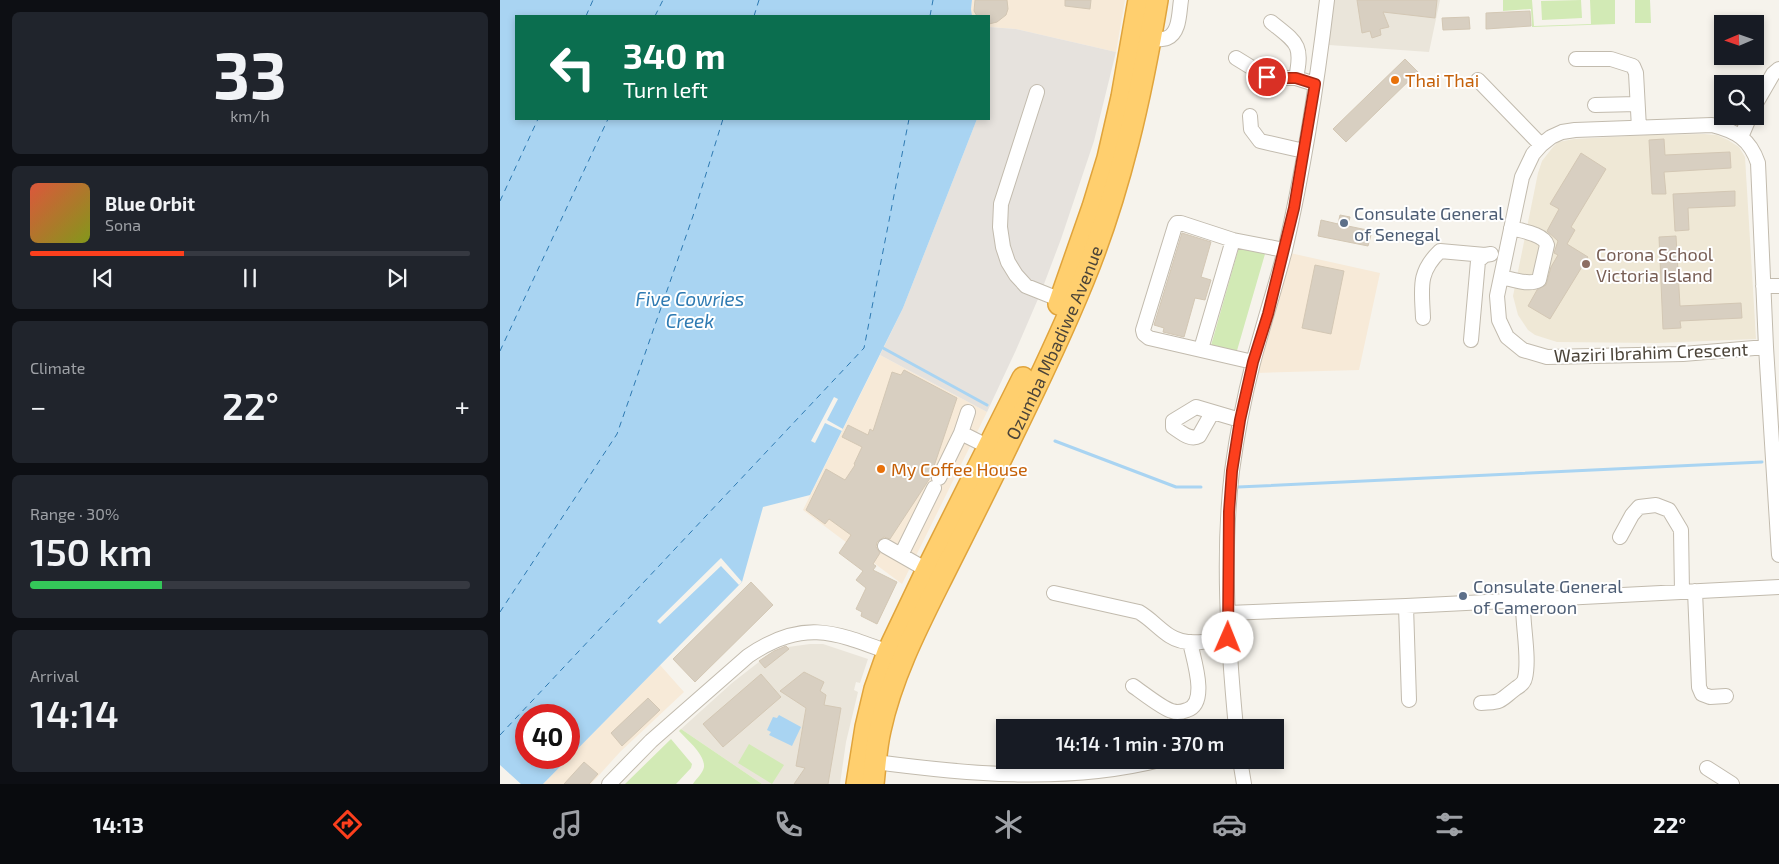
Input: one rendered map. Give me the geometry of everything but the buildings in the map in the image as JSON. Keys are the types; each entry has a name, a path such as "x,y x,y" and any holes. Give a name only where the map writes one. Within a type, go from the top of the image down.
{"highway":[{"name":"Ozumba Mbadiwe Avenue","path":"857,784 880,730 889,696 896,655 927,570 1060,300 1108,158 1122,97 1140,0"},
{"name":"Ozumba Mbadiwe Avenue","path":"896,655 927,608 1014,432 1084,280 1108,212 1125,154 1138,102 1157,0"},
{"name":"Ozumba Mbadiwe Avenue","path":"867,761 873,784"}],"street":[{"path":"1150,40 1167,38 1174,33 1177,27 1181,0"},
{"path":"1235,719 1228,638 1229,512 1232,471 1240,420 1253,362 1284,250 1304,151 1320,65 1327,0"},
{"path":"1271,22 1295,43 1299,51 1300,61 1296,78"},
{"path":"1236,58 1267,77 1296,78 1315,84"},
{"path":"1576,59 1611,59 1633,66 1636,73 1639,128"},
{"path":"1764,90 1773,74 1779,69"},
{"path":"1478,80 1541,145"},
{"path":"1037,92 1001,204 1000,228 1008,262 1016,275 1026,286 1060,300"},
{"path":"1595,105 1637,104"},
{"path":"1250,116 1251,129 1260,142 1304,151"},
{"name":"Waziri Ibrahim Crescent","path":"1766,347 1683,354 1548,357 1523,350 1507,337 1500,320 1497,296 1522,177 1533,154 1551,137 1562,132 1712,125 1728,129 1745,140 1754,152 1758,163 1766,347 1779,555"},
{"path":"1740,137 1746,125"},
{"path":"1253,362 1150,338 1144,334 1143,330 1174,226 1177,223 1233,240 1284,250"},
{"path":"1501,277 1532,283 1539,280 1547,245 1542,238 1512,228"},
{"path":"1201,349 1233,240"},
{"path":"1423,318 1423,273 1430,260 1440,252 1485,255 1506,251"},
{"path":"1471,340 1478,261 1485,255"},
{"path":"1763,286 1779,286"},
{"path":"901,555 961,433 968,412"},
{"path":"1212,413 1240,420"},
{"path":"961,433 989,447"},
{"path":"1620,537 1632,515 1639,507 1656,504 1669,510 1681,530 1699,687 1702,694 1710,697 1726,696"},
{"path":"885,546 927,570"},
{"path":"1228,613 1779,587"},
{"path":"1054,593 1139,612 1151,619 1170,636 1180,641 1190,642 1228,638"},
{"path":"1481,702 1503,700 1525,680 1523,600"},
{"path":"1406,606 1409,700"},
{"path":"609,784 651,741 748,656 765,644 801,632 818,632 847,636 896,655"},
{"path":"1132,686 1170,711 1181,712 1191,709 1196,704 1200,685 1190,642"},
{"path":"867,761 983,774 1031,777 1113,769"},
{"path":"1707,768 1732,784"},
{"path":"1242,769 1244,784"}],"shaded area":[{"path":"972,0 1125,0 1116,52 1016,29 990,27 990,15 972,15"},
{"path":"1334,0 1440,0 1429,52 1329,45"},
{"path":"990,27 1016,29 1116,52 1094,141 1061,239 1041,292 987,412 880,355 903,308 977,120 990,120"},
{"path":"1717,135 1728,140 1739,147 1745,157 1756,339 1657,343 1557,342 1535,335 1528,330 1518,315 1513,296 1538,173 1542,161 1553,147 1558,142 1574,139"},
{"path":"1290,253 1380,273 1359,370 1256,373 1274,318"},
{"path":"880,355 987,412 902,584 803,510"},
{"path":"823,644 868,659 860,683 856,682 854,690 858,692 846,742 840,784 762,784 681,729 732,683 769,654 788,647"},
{"path":"660,665 684,692 620,752 591,784 543,784 558,769 580,769 580,746"}],"green space":[{"path":"1503,0 1532,0 1534,26 1591,24 1590,0 1615,0 1615,24 1532,27 1531,9 1503,11"},
{"path":"1581,0 1582,18 1542,20 1541,1"},
{"path":"1635,0 1650,0 1651,23 1635,23"},
{"path":"1239,247 1265,254 1236,354 1210,349"},
{"path":"681,729 762,784 693,784 701,774 704,762 695,748 679,731"},
{"path":"671,739 692,764 691,768 676,784 625,784"},
{"path":"749,744 784,765 772,784 738,763"}],"water":[{"name":"Five Cowries Creek","path":"500,0 972,0 972,15 515,15 515,120 977,120 903,308 810,495 763,507 742,582 580,747 580,704 515,704 515,769 558,769 543,784 521,784 500,765"},
{"path":"779,715 801,727 792,746 769,735 771,732 767,730 773,717 777,718"}],"pier":[{"path":"834,397 838,399 827,420 843,429 842,431 825,423 815,443 811,441"},
{"path":"721,558 742,582 739,585 721,566 660,624 657,621"}],"waterway":[{"path":"883,348 987,405"},
{"path":"1055,441 1176,487 1201,487"},
{"path":"1238,487 1762,462"}],"ferry route":[{"path":"586,15 593,0"},
{"path":"656,15 663,0"},
{"path":"754,15 759,0"},
{"path":"930,15 933,0"},
{"path":"500,201 538,120"},
{"path":"500,351 608,120"},
{"path":"500,612 617,434 693,216 723,120"},
{"path":"500,735 864,348 909,120"}],"place":[{"name":"Thai Thai","path":"1395,80"},
{"name":"Consulate General of Senegal","path":"1344,223"},
{"name":"Corona School Victoria Island","path":"1586,264"},
{"name":"My Coffee House","path":"881,469"},
{"name":"Consulate General of Cameroon","path":"1463,596"}],"route":[{"path":"1228,638 1229,512 1232,471 1240,420 1253,362 1268,314 1294,208 1315,84 1296,78 1267,77"}]}
